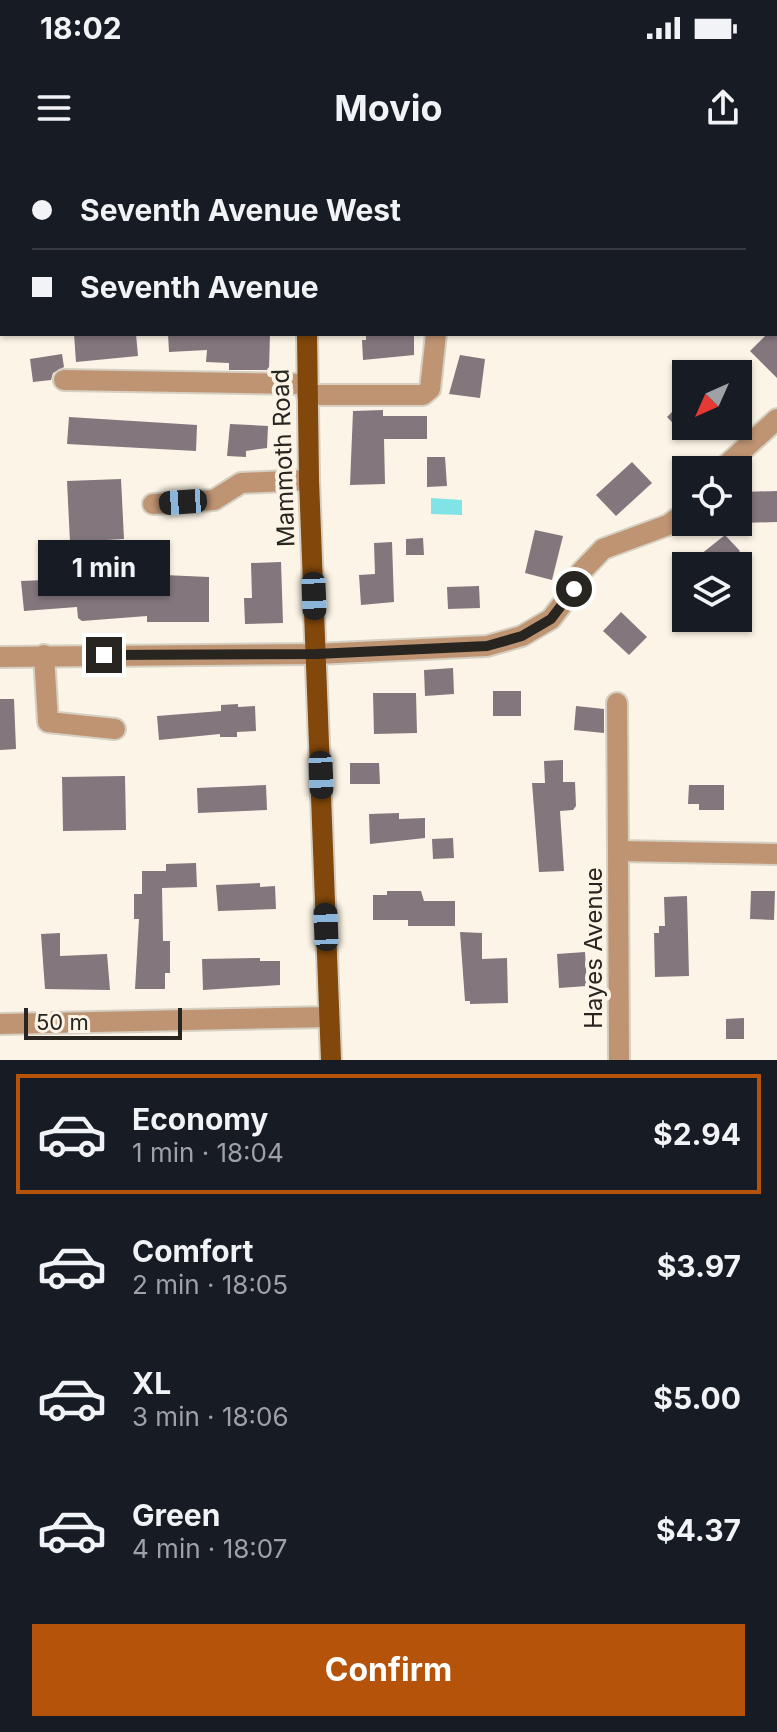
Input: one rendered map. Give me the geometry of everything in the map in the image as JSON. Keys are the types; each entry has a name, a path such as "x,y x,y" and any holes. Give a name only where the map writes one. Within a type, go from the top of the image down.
{"main road":[{"name":"Mammoth Road","path":"307,336 309,480 331,1060"}],"street":[{"path":"64,380 423,395 430,389 436,336"},
{"path":"737,456 776,422"},
{"path":"153,504 214,500 241,483 309,480"},
{"path":"0,657 316,654 487,646 522,636 551,619 591,559 603,549 672,522"},
{"path":"44,655 48,722 115,729"},
{"path":"617,703 618,851"},
{"name":"Hayes Avenue","path":"619,1060 618,851 777,854"},
{"path":"0,1024 329,1017"}],"water":[{"path":"431,498 462,500 462,515 431,514"}],"building":[{"path":"74,336 136,336 138,356 76,362"},
{"path":"168,336 270,336 269,370 229,370 229,363 206,362 207,350 169,352"},
{"path":"366,336 414,336 414,355 363,360 362,340 366,340"},
{"path":"765,336 777,336 777,378 750,351"},
{"path":"62,354 64,367 53,373 51,380 33,382 30,359"},
{"path":"460,355 485,359 480,398 449,394"},
{"path":"383,410 383,416 427,416 427,439 384,439 385,484 350,485 353,411"},
{"path":"69,417 197,425 196,451 67,444"},
{"path":"230,424 268,426 267,448 246,451 246,457 227,456"},
{"path":"427,457 445,457 447,486 427,487"},
{"path":"632,462 652,483 616,516 596,495"},
{"path":"121,479 124,539 70,542 67,481"},
{"path":"777,491 777,522 752,523 752,492"},
{"path":"535,530 563,536 552,580 525,573"},
{"path":"724,536 740,551 739,552 704,552"},
{"path":"423,538 424,555 406,555 406,539"},
{"path":"392,542 394,602 361,605 359,575 375,574 374,543"},
{"path":"281,562 283,623 245,624 244,598 252,598 251,563"},
{"path":"164,575 209,577 209,622 147,622 147,616 82,621 78,618 77,607 24,611 21,581"},
{"path":"479,586 480,608 448,609 447,587"},
{"path":"621,612 647,637 629,655 603,631"},
{"path":"453,668 454,694 425,696 424,670"},
{"path":"493,691 521,691 521,716 493,716"},
{"path":"373,693 416,693 417,733 374,734"},
{"path":"0,699 14,699 16,749 0,750"},
{"path":"238,704 238,707 255,706 256,731 237,732 237,737 220,737 220,734 159,740 157,716 221,711 221,705"},
{"path":"576,706 604,709 604,733 574,730"},
{"path":"563,760 563,782 575,782 576,806 573,810 560,811 564,871 539,872 532,783 545,783 544,761"},
{"path":"350,763 379,763 380,784 350,784"},
{"path":"125,776 126,830 63,831 62,777"},
{"path":"266,785 267,810 198,813 197,788"},
{"path":"689,785 724,785 724,810 699,810 699,804 688,804"},
{"path":"399,813 399,819 425,818 425,838 370,844 369,814"},
{"path":"453,838 454,858 433,859 432,839"},
{"path":"196,863 197,887 162,888 163,941 170,941 170,973 165,973 165,989 135,989 139,919 134,919 134,894 142,894 142,871 166,871 166,864"},
{"path":"260,883 260,887 275,886 276,909 218,911 216,885"},
{"path":"387,891 421,891 424,901 455,901 455,926 408,926 408,920 373,920 373,895 387,895"},
{"path":"751,891 775,891 774,920 750,919"},
{"path":"687,896 689,976 655,977 654,933 659,933 659,926 665,926 664,897"},
{"path":"460,932 482,933 482,959 507,958 508,1003 470,1004 470,1001 465,1001"},
{"path":"60,933 60,956 107,954 110,990 45,989 41,934"},
{"path":"585,952 587,986 559,988 557,954"},
{"path":"260,958 260,961 280,961 280,985 203,990 202,959"},
{"path":"744,1018 744,1039 726,1039 726,1019"}],"route":[{"path":"104,655 316,654 487,646 522,636 551,619 574,589"}]}
